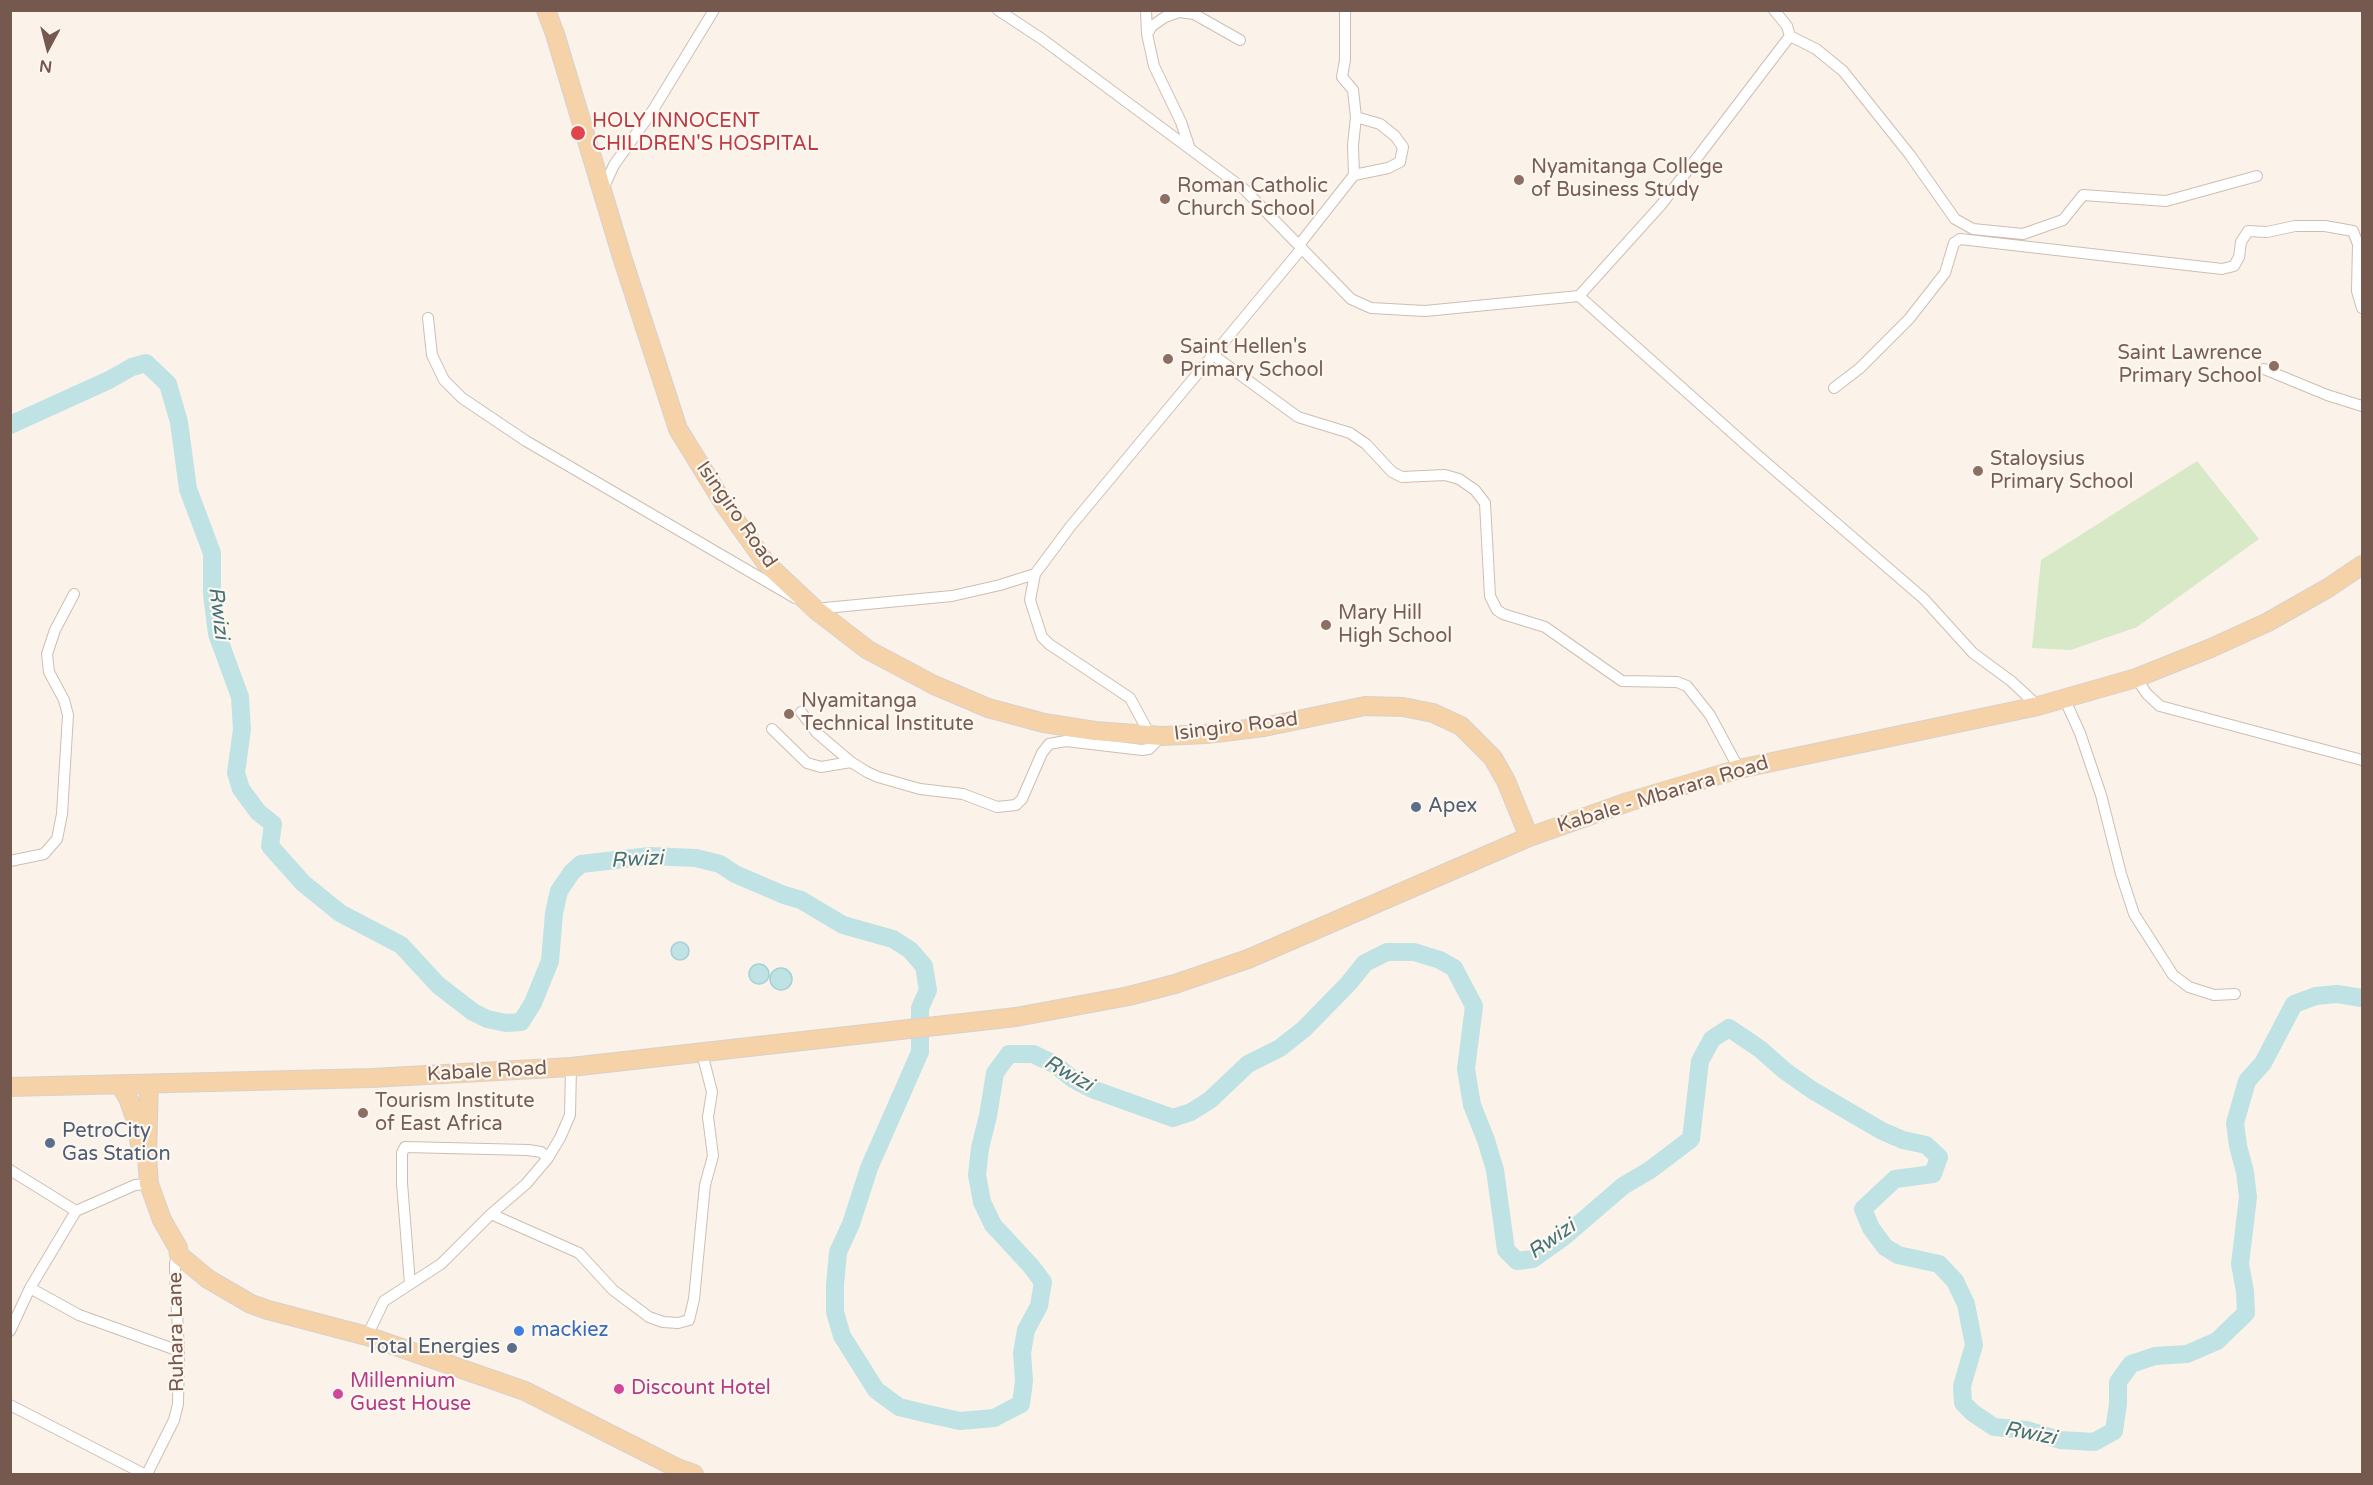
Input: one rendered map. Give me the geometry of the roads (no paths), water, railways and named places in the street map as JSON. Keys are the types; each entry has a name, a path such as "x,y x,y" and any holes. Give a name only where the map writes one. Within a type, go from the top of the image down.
{"main road":[{"name":"Isingiro Road","path":"546,10 678,429 724,504 766,563 816,610 868,650 934,685 988,708 1044,723 1095,731 1156,736 1207,734 1264,727 1365,706 1403,706 1433,713 1461,726 1492,758 1506,781 1529,837"},
{"name":"Kabale - Mbarara Road","path":"961,1024 1080,1007 1175,984 1248,959 1529,837 1628,802 1739,769 2038,706 2136,678 2268,622 2328,588 2362,565"},
{"name":"Kabale Road","path":"10,1087 372,1078 571,1067 961,1024"},
{"path":"146,1184 149,1084"},
{"path":"149,1123 160,1098 181,1084"},
{"path":"120,1085 128,1098 139,1131 147,1200 156,1222 175,1257 214,1292 256,1312 296,1323 330,1327 367,1336 525,1391 677,1468 694,1474"}],"street":[{"path":"602,191 614,165 653,110 714,10"},
{"path":"998,10 1042,39 1244,189 1351,299 1371,308 1425,311 1579,296 1661,205 1790,36"},
{"path":"1146,10 1147,34 1154,66 1181,122 1190,149"},
{"path":"801,712 817,733 851,762 878,777 920,789 963,794 997,807 1016,806 1022,799 1042,753 1049,744 1066,741 1149,749 1156,736 1130,698 1042,637 1029,600 1035,574 1070,527 1300,247 1354,175 1353,145 1356,117 1353,90 1342,77 1345,60 1345,10"},
{"path":"1774,10 1787,26 1790,36 1816,49 1843,71 1910,155 1954,219 1972,229 2023,234 2063,220 2083,195 2166,201 2257,176"},
{"path":"1147,34 1152,26 1165,17 1179,12 1194,14 1240,40"},
{"path":"1354,175 1388,168 1401,162 1403,147 1395,136 1380,124 1356,117"},
{"path":"1834,388 1860,368 1909,319 1945,273 1954,243 1960,239 2222,269 2234,266 2239,256 2241,242 2248,231 2268,232 2295,226 2342,228 2353,231 2358,244 2357,291 2362,308"},
{"path":"1579,296 1813,504 1924,599 1973,652 2011,681 2038,706"},
{"path":"428,318 432,355 444,380 462,398 536,447 816,610 952,596 1035,574"},
{"path":"1213,355 1298,417 1350,433 1366,444 1392,472 1402,477 1445,475 1458,479 1475,490 1485,503 1490,596 1497,610 1545,627 1622,681 1677,682 1687,686 1710,715 1739,769"},
{"path":"2264,369 2327,395 2362,405"},
{"path":"10,861 44,854 57,839 62,814 68,716 67,707 49,672 48,654 55,630 74,594"},
{"path":"2136,678 2147,694 2160,706 2362,760"},
{"path":"2064,698 2080,733 2101,795 2121,874 2134,914 2173,975 2189,987 2214,995 2235,994"},
{"path":"772,729 807,763 821,767 851,762"},
{"path":"491,1214 579,1253 613,1290 649,1317 663,1322 678,1323 688,1320 694,1299 705,1185 713,1156 708,1117 712,1092 702,1053"},
{"path":"367,1336 384,1301 441,1264 491,1214 526,1184 548,1158 570,1114 571,1067"},
{"path":"410,1284 402,1183 402,1153 405,1147 528,1150 541,1152 548,1158"},
{"path":"10,1170 76,1210"},
{"path":"10,1331 30,1288 76,1210 135,1185 146,1184"},
{"name":"Ruhara Lane","path":"145,1474 174,1420 180,1386 177,1259"},
{"path":"30,1288 79,1316 179,1351"},
{"path":"10,1405 145,1474"}],"water":[{"path":"680,942 686,945 689,951 686,957 680,960 674,957 671,951 674,945"},
{"path":"759,964 766,967 769,974 766,981 759,984 752,981 749,974 752,967"},
{"path":"781,968 789,971 792,979 789,987 781,990 773,987 770,979 773,971"}],"waterway":[{"name":"Rwizi","path":"10,425 109,380 132,367 146,363 168,384 179,422 188,489 212,553 212,594 217,634 240,697 242,729 236,773 241,789 258,812 273,824 270,846 303,883 340,913 401,945 438,985 473,1012 487,1019 506,1023 521,1022 533,1003 550,961 554,913 559,891 572,872 581,864 650,856 696,858 720,864 735,874 801,900 843,925 893,939 910,950 924,966 928,990 920,1008 920,1052 869,1168 851,1224 838,1252 835,1285 835,1312 842,1336 876,1390 899,1407 960,1421 994,1418 1021,1404 1024,1381 1022,1353 1026,1330 1039,1306 1043,1282 993,1225 982,1202 977,1175 995,1073 1009,1054 1033,1054 1054,1064 1073,1079 1092,1089 1173,1118 1191,1112 1210,1100 1248,1064 1280,1048 1304,1029 1365,963 1387,952 1414,952 1440,960 1454,968 1474,1006 1466,1069 1472,1105 1495,1170 1506,1250 1517,1261 1533,1259 1565,1236 1623,1186 1650,1170 1691,1139 1700,1061 1712,1039 1729,1028 1812,1090 1882,1131 1903,1140 1926,1145 1939,1157 1933,1174 1895,1179 1863,1209 1871,1228 1885,1247 1898,1255 1939,1264 1955,1281 1966,1304 1974,1345 1962,1386 1963,1403 1994,1427 2027,1430 2060,1440 2094,1442 2114,1431 2118,1382 2131,1364 2155,1356 2187,1354 2217,1341 2246,1313 2240,1264 2248,1197 2235,1123 2247,1081 2263,1063 2294,1004 2316,996 2337,994 2362,998"}],"place":[{"name":"HOLY INNOCENT CHILDREN'S HOSPITAL","path":"578,133"},
{"name":"Nyamitanga College of Business Study","path":"1519,180"},
{"name":"Roman Catholic Church School","path":"1165,199"},
{"name":"Saint Hellen's Primary School","path":"1168,359"},
{"name":"Saint Lawrence Primary School","path":"2274,366"},
{"name":"Staloysius Primary School","path":"1978,471"},
{"name":"Mary Hill High School","path":"1326,625"},
{"name":"Nyamitanga Technical Institute","path":"789,714"},
{"name":"Apex","path":"1416,807"},
{"name":"Tourism Institute of East Africa","path":"363,1113"},
{"name":"PetroCity Gas Station","path":"50,1143"},
{"name":"mackiez","path":"519,1331"},
{"name":"Total Energies","path":"512,1348"},
{"name":"Discount Hotel","path":"619,1389"},
{"name":"Millennium Guest House","path":"338,1394"}]}
